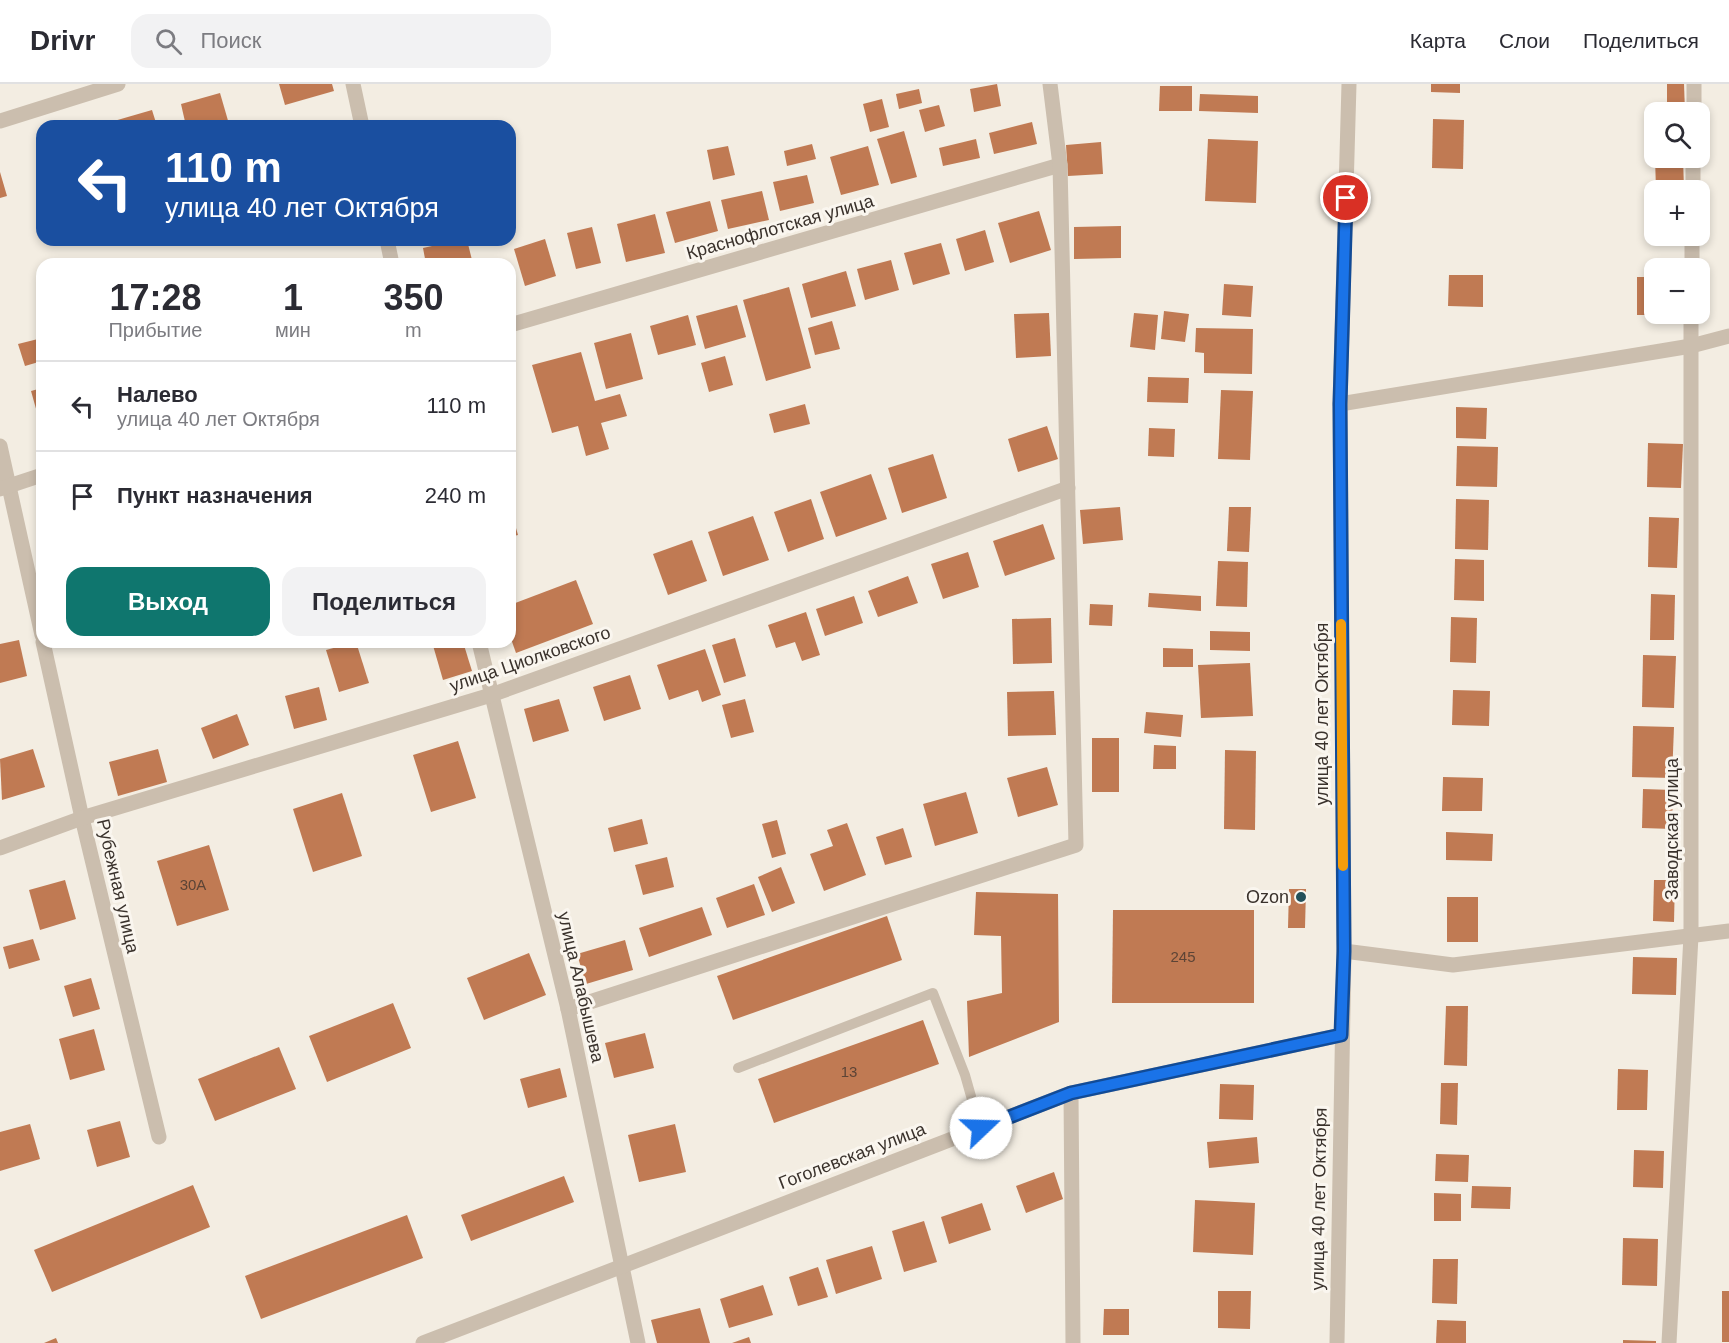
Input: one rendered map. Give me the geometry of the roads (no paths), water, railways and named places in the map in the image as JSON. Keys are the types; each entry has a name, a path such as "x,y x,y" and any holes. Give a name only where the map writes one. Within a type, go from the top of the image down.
{"street":[{"path":"0,122 118,84"},
{"path":"353,84 361,120"},
{"path":"568,1009 1076,845 1060,165 1050,84"},
{"name":"улица 40 лет Октября","path":"1337,1343 1344,951 1340,404 1349,84"},
{"path":"1694,102 1695,84"},
{"name":"Краснофлотская улица","path":"516,323 1060,165"},
{"name":"Заводская улица","path":"1669,1343 1691,936 1691,324"},
{"path":"1340,404 1691,346 1729,336"},
{"path":"0,446 5,487 36,611"},
{"path":"5,487 36,477"},
{"name":"улица Циолковского","path":"0,848 82,818 491,695 1068,488"},
{"name":"Рубежная улица","path":"45,648 82,818 159,1137"},
{"name":"улица Алабышева","path":"480,648 568,1009 638,1343"},
{"path":"1344,951 1453,965 1729,931"},
{"name":"Гоголевская улица","path":"423,1343 1071,1093 1341,1035"},
{"path":"1071,1093 1073,1343"}],"lane":[{"path":"738,1068 933,993 965,1075 981,1128"}],"place":[{"name":"Ozon","path":"1301,897"}]}
